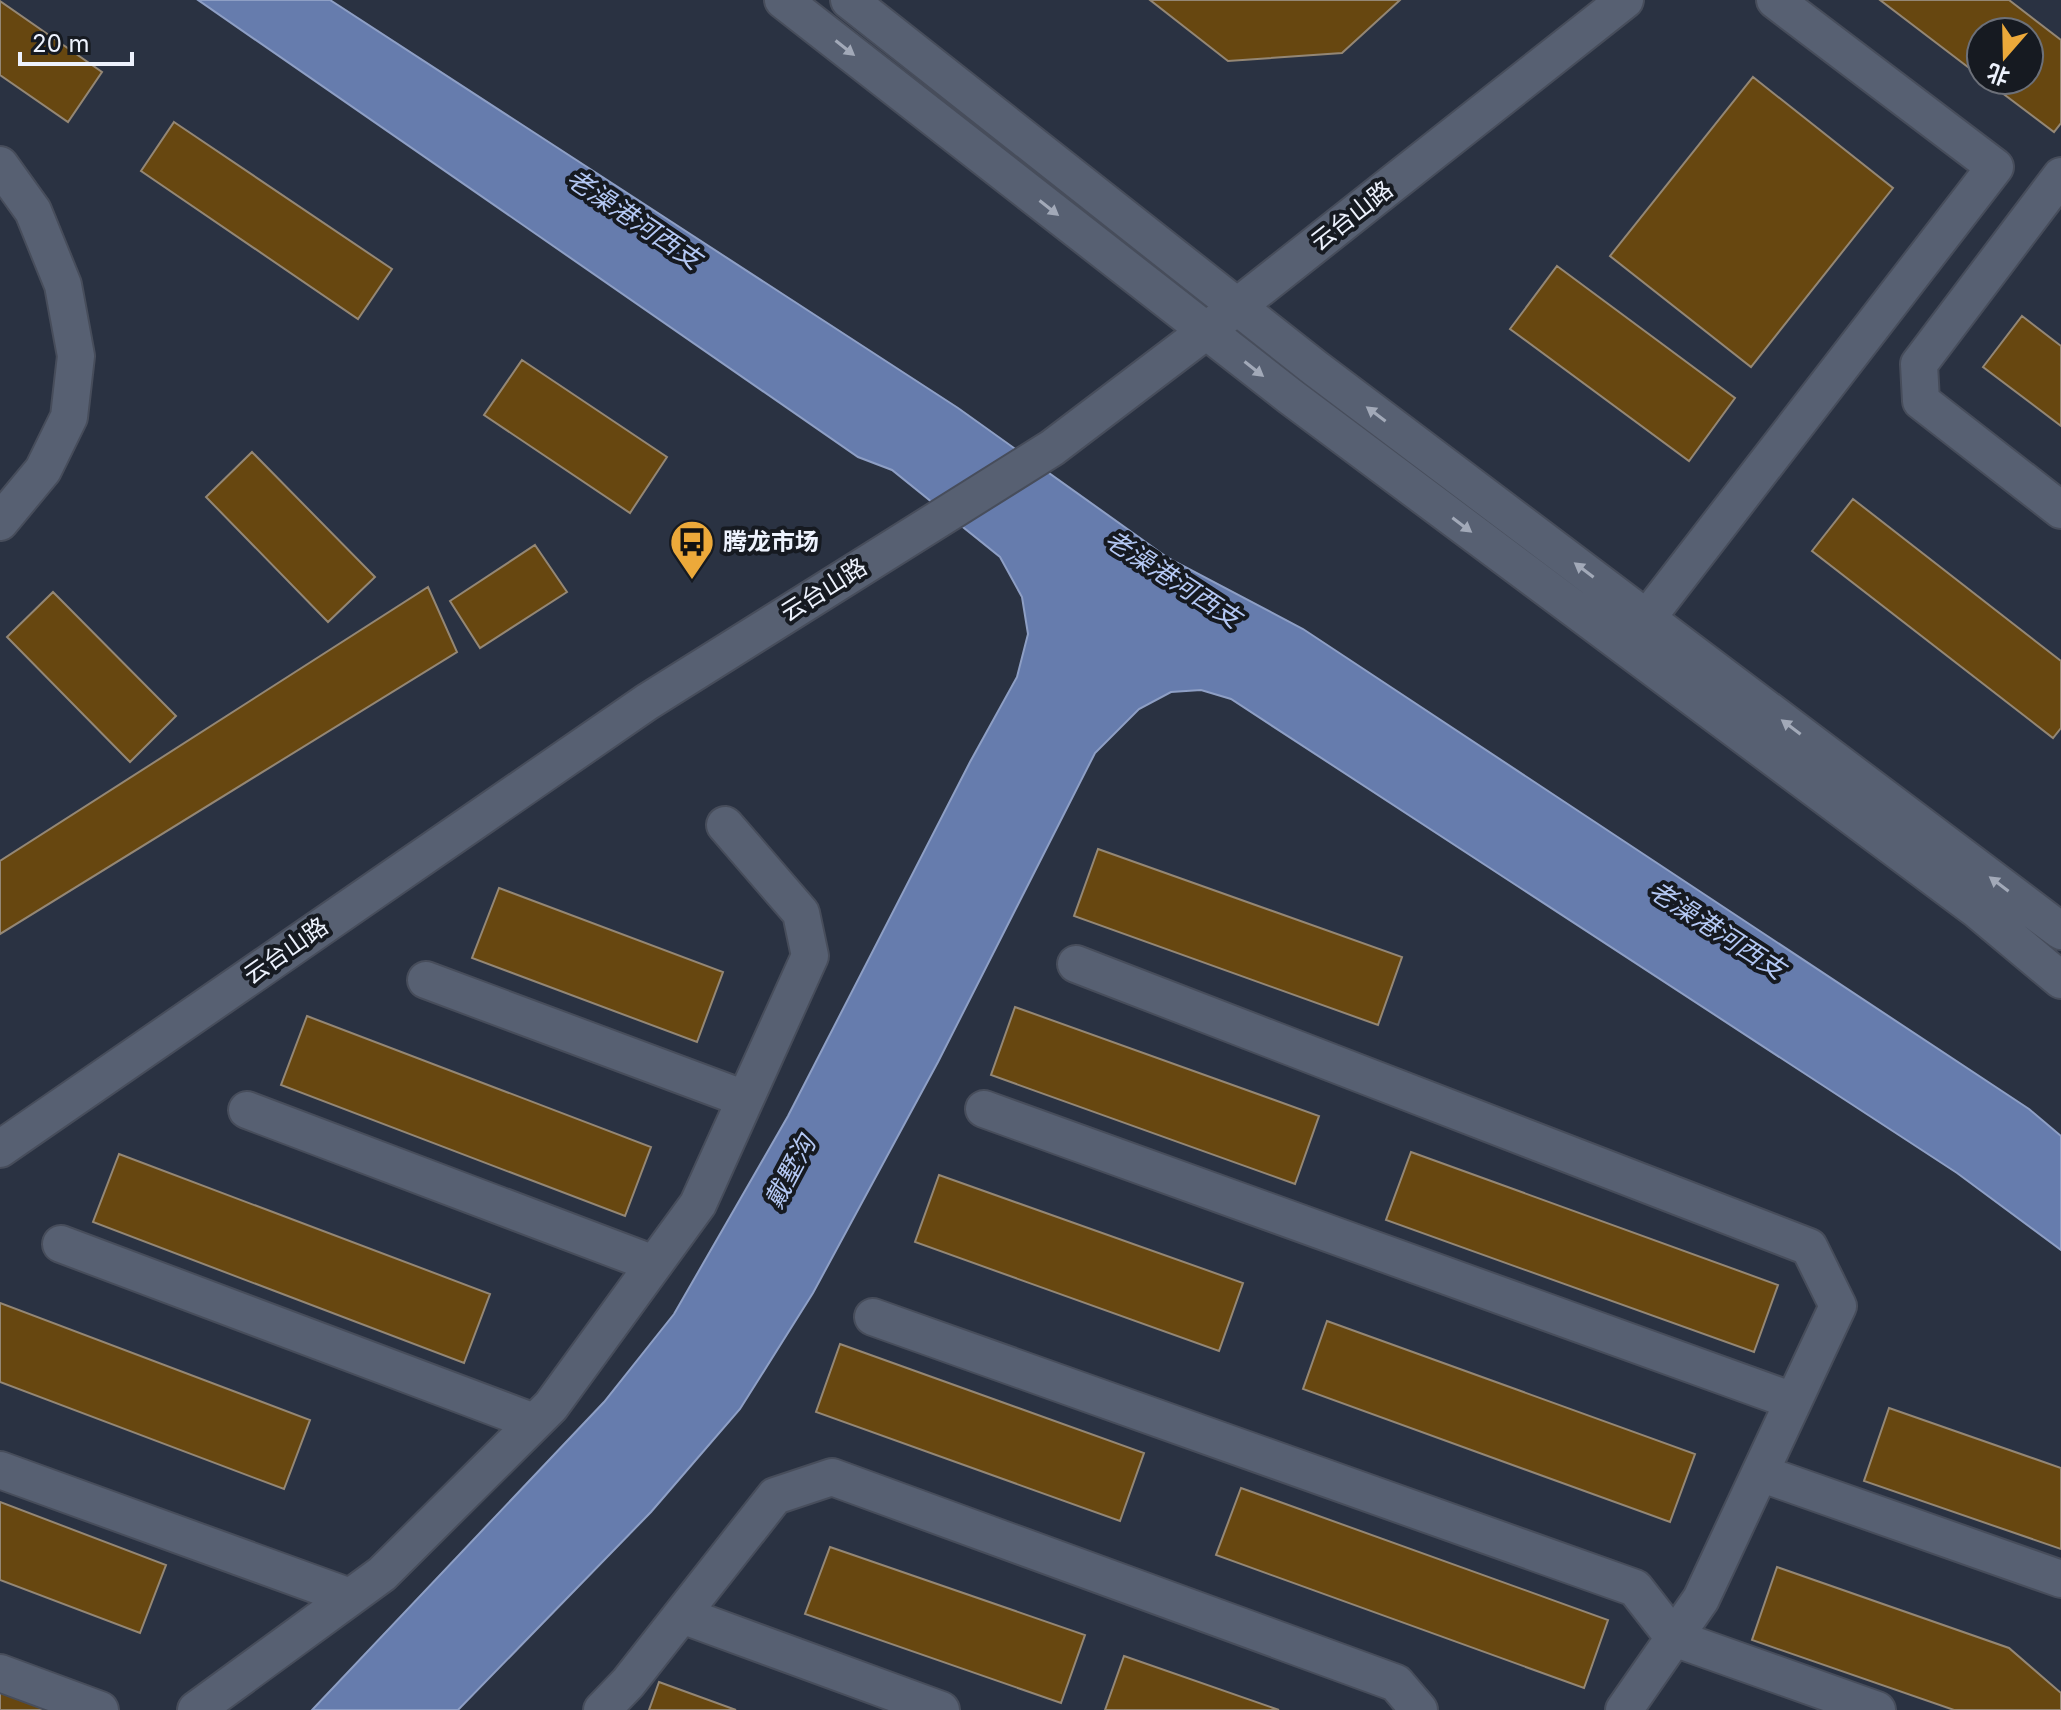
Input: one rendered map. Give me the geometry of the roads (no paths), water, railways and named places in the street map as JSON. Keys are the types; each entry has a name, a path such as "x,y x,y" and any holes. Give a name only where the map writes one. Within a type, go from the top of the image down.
{"street":[{"path":"783,0 1206,331 1976,909 2061,980"},
{"path":"849,0 1238,306 2061,931"},
{"name":"云台山路","path":"0,1149 647,702 1052,448 1238,306 1625,0"},
{"path":"1647,618 1995,167 1775,0"},
{"path":"0,165 33,211 63,285 76,356 69,417 43,470 0,522"},
{"path":"2061,176 1919,364 1921,401 2061,510"},
{"path":"196,1710 382,1574 551,1406 698,1204 810,956 801,913 725,825"},
{"path":"1076,964 1809,1247 1838,1306 1701,1599 1624,1710"},
{"path":"426,980 745,1099"},
{"path":"984,1109 1793,1401"},
{"path":"247,1110 654,1264"},
{"path":"61,1244 534,1422"},
{"path":"873,1317 1635,1588 1674,1638 1877,1710"},
{"path":"0,1470 350,1597"},
{"path":"1760,1473 2061,1579"},
{"path":"602,1710 628,1683 775,1496 832,1477 1396,1683 1419,1710"},
{"path":"682,1615 941,1710"},
{"path":"0,1673 100,1710"}],"water":[{"path":"198,0 330,0 958,408 1168,558 1303,629 2029,1109 2061,1136 2061,1250 1957,1173 1231,699 1201,690 1171,692 1139,709 1095,753 938,1062 813,1293 740,1409 651,1512 458,1710 312,1710 604,1402 674,1314 788,1116 1017,677 1028,634 1022,597 1000,557 892,470 858,457"}],"place":[{"name":"腾龙市场","path":"692,581"}],"water label":[{"name":"老澡港河西支","path":"634,219"},
{"name":"老澡港河西支","path":"1173,579"},
{"name":"老澡港河西支","path":"1717,930"},
{"name":"戴墅沟","path":"790,1172"}]}
